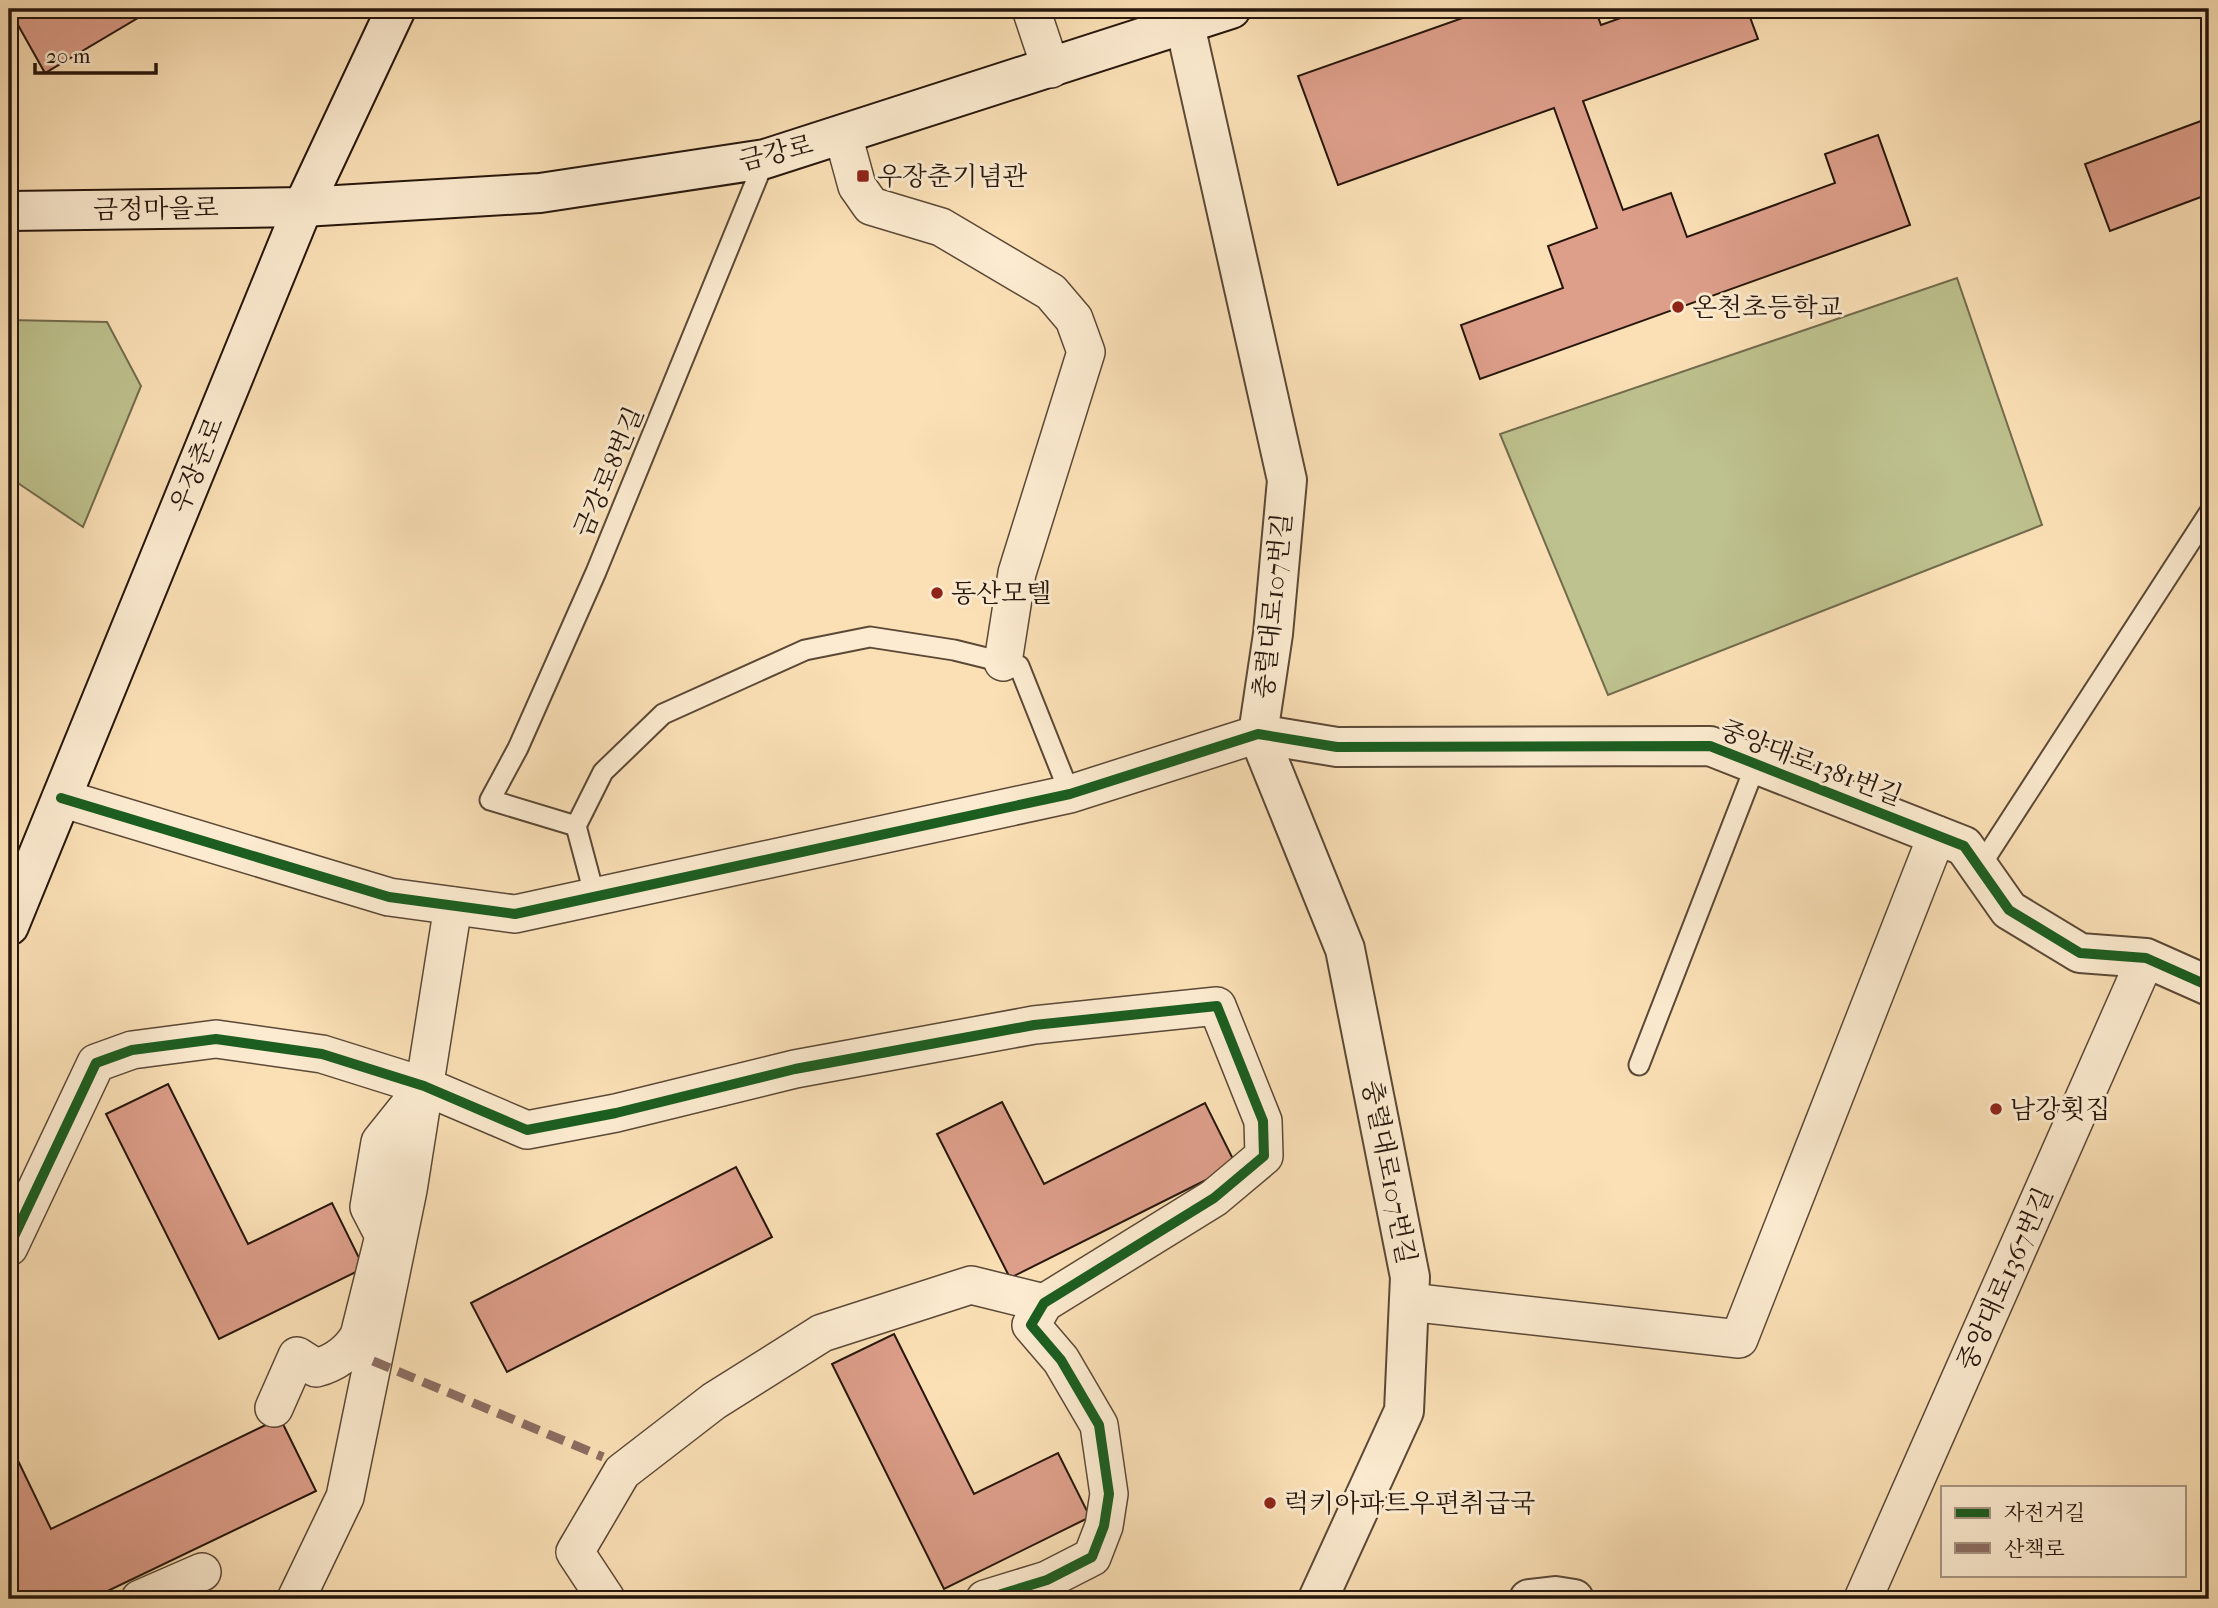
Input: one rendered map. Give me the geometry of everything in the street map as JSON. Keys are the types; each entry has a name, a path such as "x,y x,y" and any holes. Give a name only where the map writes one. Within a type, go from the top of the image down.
{"street":[{"name":"우장춘로","path":"9,926 303,207 396,9"},
{"path":"1031,9 1051,69"},
{"name":"금강로","path":"303,207 540,193 765,159 1231,9"},
{"name":"충렬대로107번길","path":"1185,25 1287,480 1273,634 1258,734 1345,949 1410,1277 1404,1411 1318,1599"},
{"path":"843,135 857,186 871,206 941,226 1051,292 1074,320 1086,352 1017,573 1003,662"},
{"name":"금정마을로","path":"9,211 303,207"},
{"path":"61,798 389,897 514,914 1070,794 1258,734"},
{"name":"중앙대로1381번길","path":"1258,734 1337,747 1710,746 1964,846 2009,910 2080,953 2146,958 2209,986"},
{"name":"충렬대로107번길","path":"1409,1302 1739,1339 1937,835"},
{"path":"296,1599 345,1497 405,1204 453,906"},
{"name":"중앙대로1367번길","path":"1863,1599 2146,958"},
{"path":"9,1247 96,1063 132,1051 216,1039 322,1054 425,1086 527,1130 616,1113 794,1069 1034,1025 1217,1006 1263,1121 1264,1156 1214,1198 1044,1303 1031,1325 1061,1360 1099,1425 1109,1494 1104,1526 1092,1557 1046,1580 985,1599"},
{"path":"274,1408 297,1356 316,1368 331,1364 353,1347 359,1336 384,1236 369,1207 380,1142 425,1086"},
{"path":"606,1599 575,1552 622,1472 714,1401 822,1333 971,1285 1044,1303"},
{"path":"140,1599 202,1572"},
{"path":"1529,1599 1555,1596 1574,1599"}],"lane":[{"name":"금강로8번길","path":"576,826 490,800 518,748 596,572 765,159"},
{"path":"1979,868 2209,513"},
{"path":"595,897 576,826 603,772 663,714 805,650 870,637 954,650 1019,666 1070,794"},
{"name":"중앙대로1381번길","path":"1639,1065 1756,764"}],"green space":[{"path":"1957,278 2042,525 1608,695 1500,434"},
{"path":"9,320 107,322 141,386 83,527 9,477"}],"building":[{"path":"9,9 153,9 45,73"},
{"path":"1488,9 1595,9 1601,25 1646,9 1747,9 1758,39 1583,101 1623,210 1671,193 1687,237 1835,183 1825,154 1878,135 1910,225 1480,379 1461,325 1563,288 1548,246 1597,228 1554,108 1338,185 1298,76"},
{"path":"2209,118 2209,194 2110,231 2085,164"},
{"path":"168,1084 248,1244 332,1203 364,1268 219,1339 106,1114"},
{"path":"1002,1102 1044,1184 1205,1103 1236,1165 1010,1278 937,1134"},
{"path":"736,1167 772,1237 507,1372 471,1303"},
{"path":"894,1334 974,1494 1058,1453 1090,1517 944,1589 832,1364"},
{"path":"280,1418 316,1491 91,1599 9,1599 9,1442 51,1529"}],"marked path":[{"path":"373,1361 603,1457"}],"cycle path":[{"path":"61,798 389,897 515,914 1070,794 1258,734 1337,747 1710,746 1964,846 2009,910 2080,953 2146,958 2209,986"},
{"path":"9,1247 96,1063 132,1050 216,1039 322,1054 424,1086 527,1130 616,1113 795,1069 1034,1025 1217,1006 1263,1121 1264,1156 1214,1198 1044,1303 1031,1325 1061,1360 1099,1425 1109,1494 1104,1526 1092,1557 1047,1580 985,1599"}],"place":[{"name":"우장춘기념관","path":"863,176"},
{"name":"온천초등학교","path":"1678,307"},
{"name":"동산모텔","path":"937,593"},
{"name":"남강횟집","path":"1996,1109"},
{"name":"럭키아파트우편취급국","path":"1270,1503"}]}
